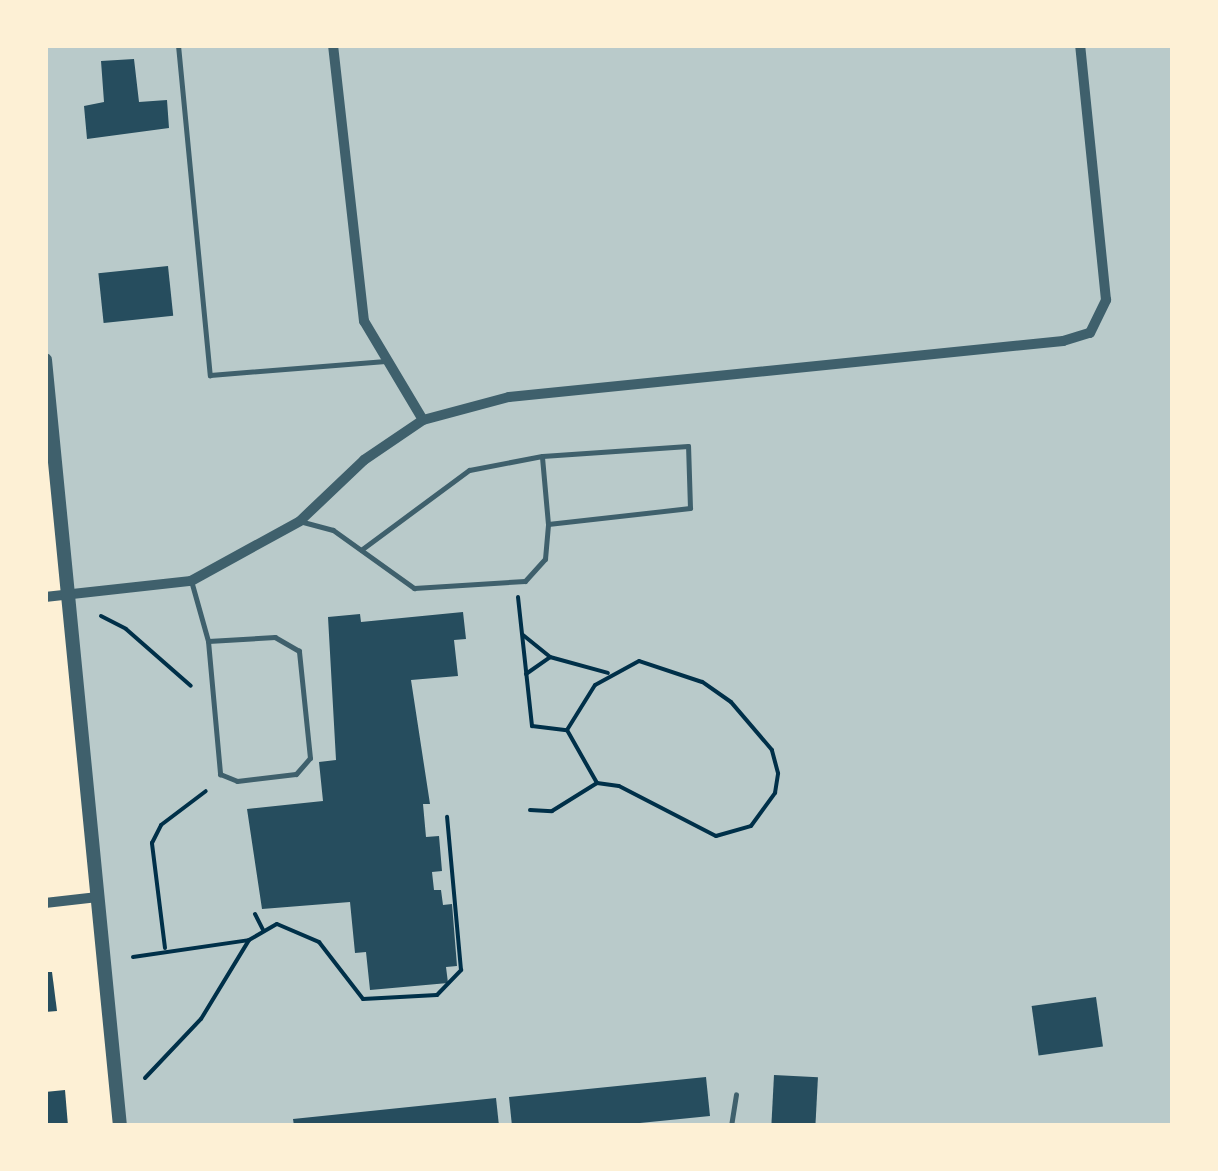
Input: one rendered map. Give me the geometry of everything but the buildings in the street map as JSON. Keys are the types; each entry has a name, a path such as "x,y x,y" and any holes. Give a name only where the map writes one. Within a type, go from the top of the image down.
{"street":[{"path":"333,45 353,263 364,321 385,362 424,420"},
{"path":"45,597 191,581 300,521 364,460 424,420 509,397 1090,333 1106,300 1080,45"},
{"path":"45,360 120,1126"},
{"path":"45,902 98,897"}],"lane":[{"path":"178,45 210,375 385,362"},
{"path":"361,550 468,470 542,456 688,446 690,508 548,524"},
{"path":"300,521 334,530 414,588 525,581 545,559 548,524 542,456"},
{"path":"191,581 208,642 220,774 237,782 296,774 310,758 298,651 275,638 208,642"},
{"path":"732,1126 736,1094"}],"path":[{"path":"518,594 532,726 567,730"},
{"path":"101,616 126,629 191,686"},
{"path":"522,635 550,658 608,673"},
{"path":"526,674 550,658"},
{"path":"530,810 552,810 597,783 642,793 697,832 716,836 751,826 766,810 778,772 756,726 702,682 638,661 608,673 567,730"},
{"path":"567,730 597,783"},
{"path":"165,948 152,843 160,825 206,791"},
{"path":"145,1078 200,1019 250,940 263,930 295,927 318,942 363,999 420,999 449,990 461,970 462,954 447,816"},
{"path":"255,914 263,930"},
{"path":"133,957 165,948 250,940"}],"shaded area":[{"path":"45,45 1173,45 1173,1126 120,1126 45,367"}]}
